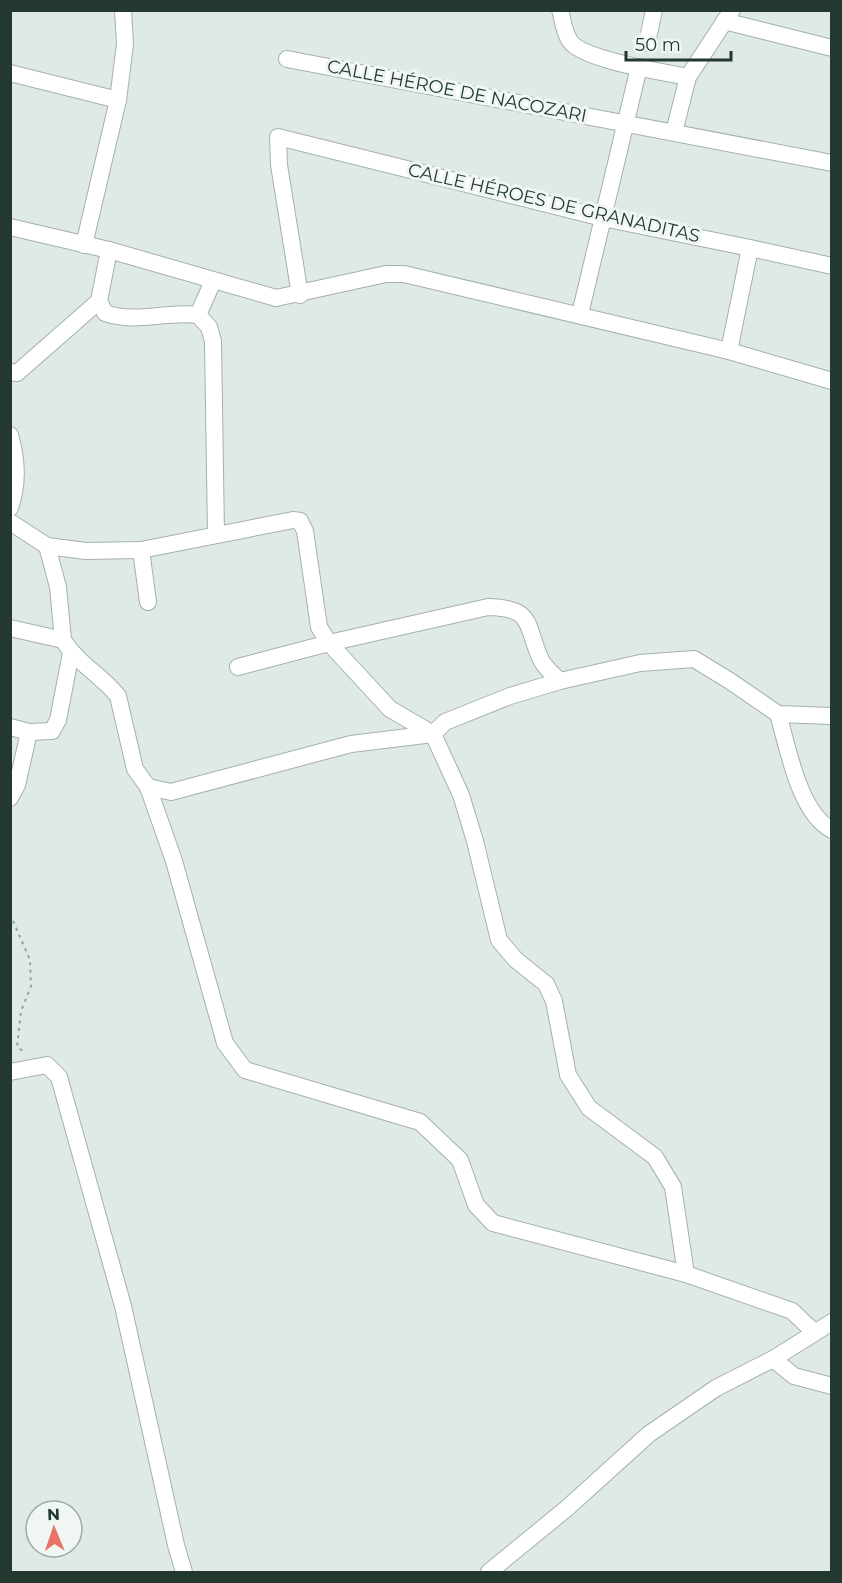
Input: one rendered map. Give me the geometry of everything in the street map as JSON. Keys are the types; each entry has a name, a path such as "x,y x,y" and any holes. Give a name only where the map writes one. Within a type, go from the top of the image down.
{"street":[{"path":"84,245 118,100 125,44 123,10"},
{"path":"560,10 570,42 578,50 639,67 688,77"},
{"path":"647,42 654,10"},
{"path":"674,132 688,77 728,16 831,48"},
{"name":"CALLE HÉROE DE NACOZARI","path":"287,58 831,163"},
{"path":"580,314 639,67"},
{"path":"10,73 118,100"},
{"name":"CALLE HÉROES DE GRANADITAS","path":"300,295 279,165 278,137 603,218 831,266"},
{"path":"10,228 109,250 276,298 300,295 386,274 404,274 729,351 831,381"},
{"path":"729,351 750,248"},
{"path":"109,250 99,301 105,313 131,319 198,315 208,327 213,341 216,535"},
{"path":"198,315 213,281"},
{"path":"13,374 99,301"},
{"path":"10,435 17,468 14,500 10,508"},
{"path":"10,522 47,546 86,551 141,550 293,519 300,521 305,531 320,627 329,643 390,709 433,735 461,795 476,841 499,940 516,960 546,984 554,1001 568,1075 589,1108 655,1157 673,1187 686,1274"},
{"path":"10,727 29,732 52,731 58,720 67,647 58,587 47,546"},
{"path":"141,550 148,602"},
{"path":"238,667 329,643 488,607 509,607 527,619 542,663 560,681"},
{"path":"10,628 67,647 118,696 135,769 148,787 174,861 225,1043 245,1070 420,1122 460,1160 476,1206 493,1223 686,1274 792,1311 814,1332"},
{"path":"148,787 171,792 351,744 433,735 445,722 510,696 560,681 640,663 693,660 730,681 778,714 831,716"},
{"path":"778,714 800,792 823,825 831,830"},
{"path":"10,798 17,785 29,732"},
{"path":"10,1072 47,1065 59,1077 120,1295 184,1572"},
{"path":"489,1572 566,1509 649,1434 716,1388 773,1359 831,1322"},
{"path":"773,1359 794,1376 831,1386"}],"path":[{"path":"10,914 30,960 31,986 21,1011 17,1047 47,1065"}]}
